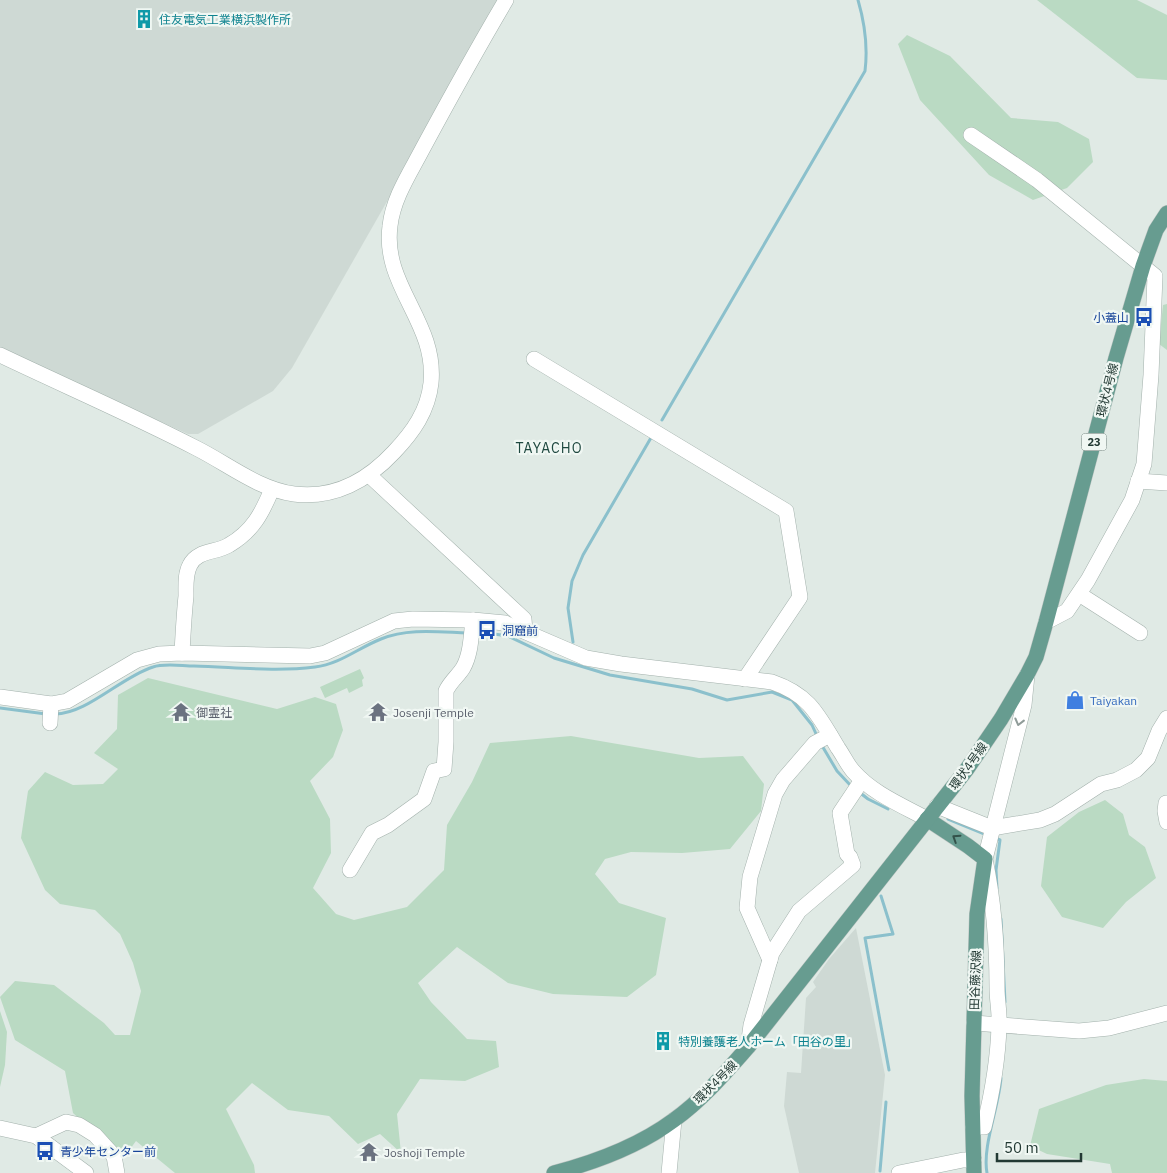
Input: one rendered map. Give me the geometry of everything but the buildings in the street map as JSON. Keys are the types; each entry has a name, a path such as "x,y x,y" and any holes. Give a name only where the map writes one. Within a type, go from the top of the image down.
{"main road":[{"name":"環状4号線","path":"554,1173 583,1165 638,1142 674,1120 713,1085 748,1047 977,755 1001,719 1036,656 1116,358 1143,266 1156,230 1167,213"},
{"path":"927,819 985,859"},
{"name":"田谷藤沢線","path":"974,1167 974,1023 977,914 985,859"}],"street":[{"path":"0,355 198,449 272,489 294,494 317,494 350,486 369,475 383,464 415,427 426,406 431,384 431,360 425,337 416,315 398,282 391,261 389,238 392,213 403,186 456,86 506,0"},
{"path":"972,135 1037,180 1155,276 1151,375 1144,464 1132,500 1088,580 1067,612 1046,622"},
{"path":"534,359 786,511 800,597 745,679"},
{"path":"369,475 524,619 526,631"},
{"path":"1138,481 1167,483"},
{"path":"182,653 186,578 189,566 194,558 229,545 243,534 257,521 263,512 272,489"},
{"path":"1079,594 1140,633"},
{"path":"0,697 51,712 137,660 159,654 310,656 325,652 394,621 413,619 472,628 505,623 586,658 772,682 788,688 803,698 815,711 822,739 851,769 857,787"},
{"path":"350,870 372,833 388,825 424,799 434,771 444,769 446,691 449,684 463,668 469,650 472,628"},
{"path":"973,1127 984,1128 992,1095 1003,1025 997,1001 997,941 985,859 1024,705 1027,674"},
{"path":"937,806 991,833 1040,820 1055,814 1101,784 1117,780 1136,770 1148,758 1159,731 1167,718"},
{"path":"770,960 747,908 750,877 775,794 783,780 822,739"},
{"path":"748,1047 751,1024 772,953 799,911 853,865 847,854 840,814 857,787 867,785 927,819"},
{"path":"1166,803 1167,822"},
{"path":"974,1023 1079,1032 1108,1028 1167,1013"},
{"path":"669,1173 674,1120"},
{"path":"36,1136 66,1122 79,1125 95,1135 114,1156 117,1173"},
{"path":"0,1142 7,1130 36,1136 86,1173"},
{"path":"899,1173 963,1160 974,1167"}],"shaded area":[{"path":"0,0 502,0 292,368 273,391 198,434 188,434 0,349"},
{"path":"856,928 885,1075 875,1173 799,1173 784,1106 787,1072 801,1073 806,998 816,987 813,982 829,959"}],"green space":[{"path":"1037,0 1137,0 1167,15 1167,80 1137,78"},
{"path":"907,35 950,56 1011,118 1058,122 1089,139 1093,162 1067,188 1033,200 989,175 920,100 898,44"},
{"path":"1167,304 1167,350 1159,344 1163,305"},
{"path":"360,669 364,678 362,680 363,686 349,693 347,688 325,698 320,687"},
{"path":"148,678 277,709 315,697 336,704 343,730 333,757 310,781 330,819 331,853 313,888 336,914 354,920 407,907 444,870 447,825 472,782 490,743 571,736 699,758 743,756 764,784 761,811 730,849 682,853 631,852 605,859 595,874 619,903 666,918 656,975 627,997 553,994 508,983 457,947 418,983 431,1002 467,1039 496,1041 499,1067 465,1081 420,1079 397,1114 401,1153 380,1134 358,1144 329,1116 288,1110 252,1083 226,1109 254,1165 255,1173 175,1173 136,1141 122,1160 73,1113 65,1071 15,1040 0,997 15,981 54,985 104,1023 115,1035 130,1035 141,991 133,963 120,934 95,910 60,904 45,890 21,838 28,791 45,772 73,785 103,784 118,769 94,753 117,729 118,695"},
{"path":"1105,800 1123,814 1129,835 1145,847 1156,878 1126,902 1103,928 1062,917 1041,886 1047,837 1079,812"},
{"path":"0,1011 7,1032 5,1065 0,1087"},
{"path":"1144,1079 1167,1081 1167,1173 1112,1173 1110,1164 1047,1154 1030,1146 1039,1109 1106,1085"}],"waterway":[{"path":"662,420 865,71 865,36 858,0"},
{"path":"573,642 568,608 572,581 583,555 652,436"},
{"path":"55,714 79,708 141,672 162,665 270,669 315,667 333,663 381,639 402,633 467,633"},
{"path":"475,633 508,636 554,658 610,675 692,689 727,700 772,692 792,700 812,725 817,736"},
{"path":"0,708 46,714"},
{"path":"821,744 837,771 852,787"},
{"path":"859,792 888,809"},
{"path":"948,819 987,835"},
{"path":"995,838 1000,840 996,870 997,888"},
{"path":"881,896 893,934 865,938 889,1070"},
{"path":"1001,919 1005,1002"},
{"path":"987,1173 987,1151 1001,1078"},
{"path":"880,1171 886,1102"}],"place":[{"name":"住友電気工業横浜製作所","path":"144,19"},
{"name":"小蓋山","path":"1144,317"},
{"name":"洞窟前","path":"487,630"},
{"name":"Taiyakan","path":"1075,700"},
{"name":"御霊社","path":"181,712"},
{"name":"Josenji Temple","path":"378,712"},
{"name":"特別養護老人ホーム「田谷の里」","path":"663,1041"},
{"name":"青少年センター前","path":"45,1151"},
{"name":"Joshoji Temple","path":"369,1152"}],"district":[{"name":"TAYACHO","path":"549,448"}]}
